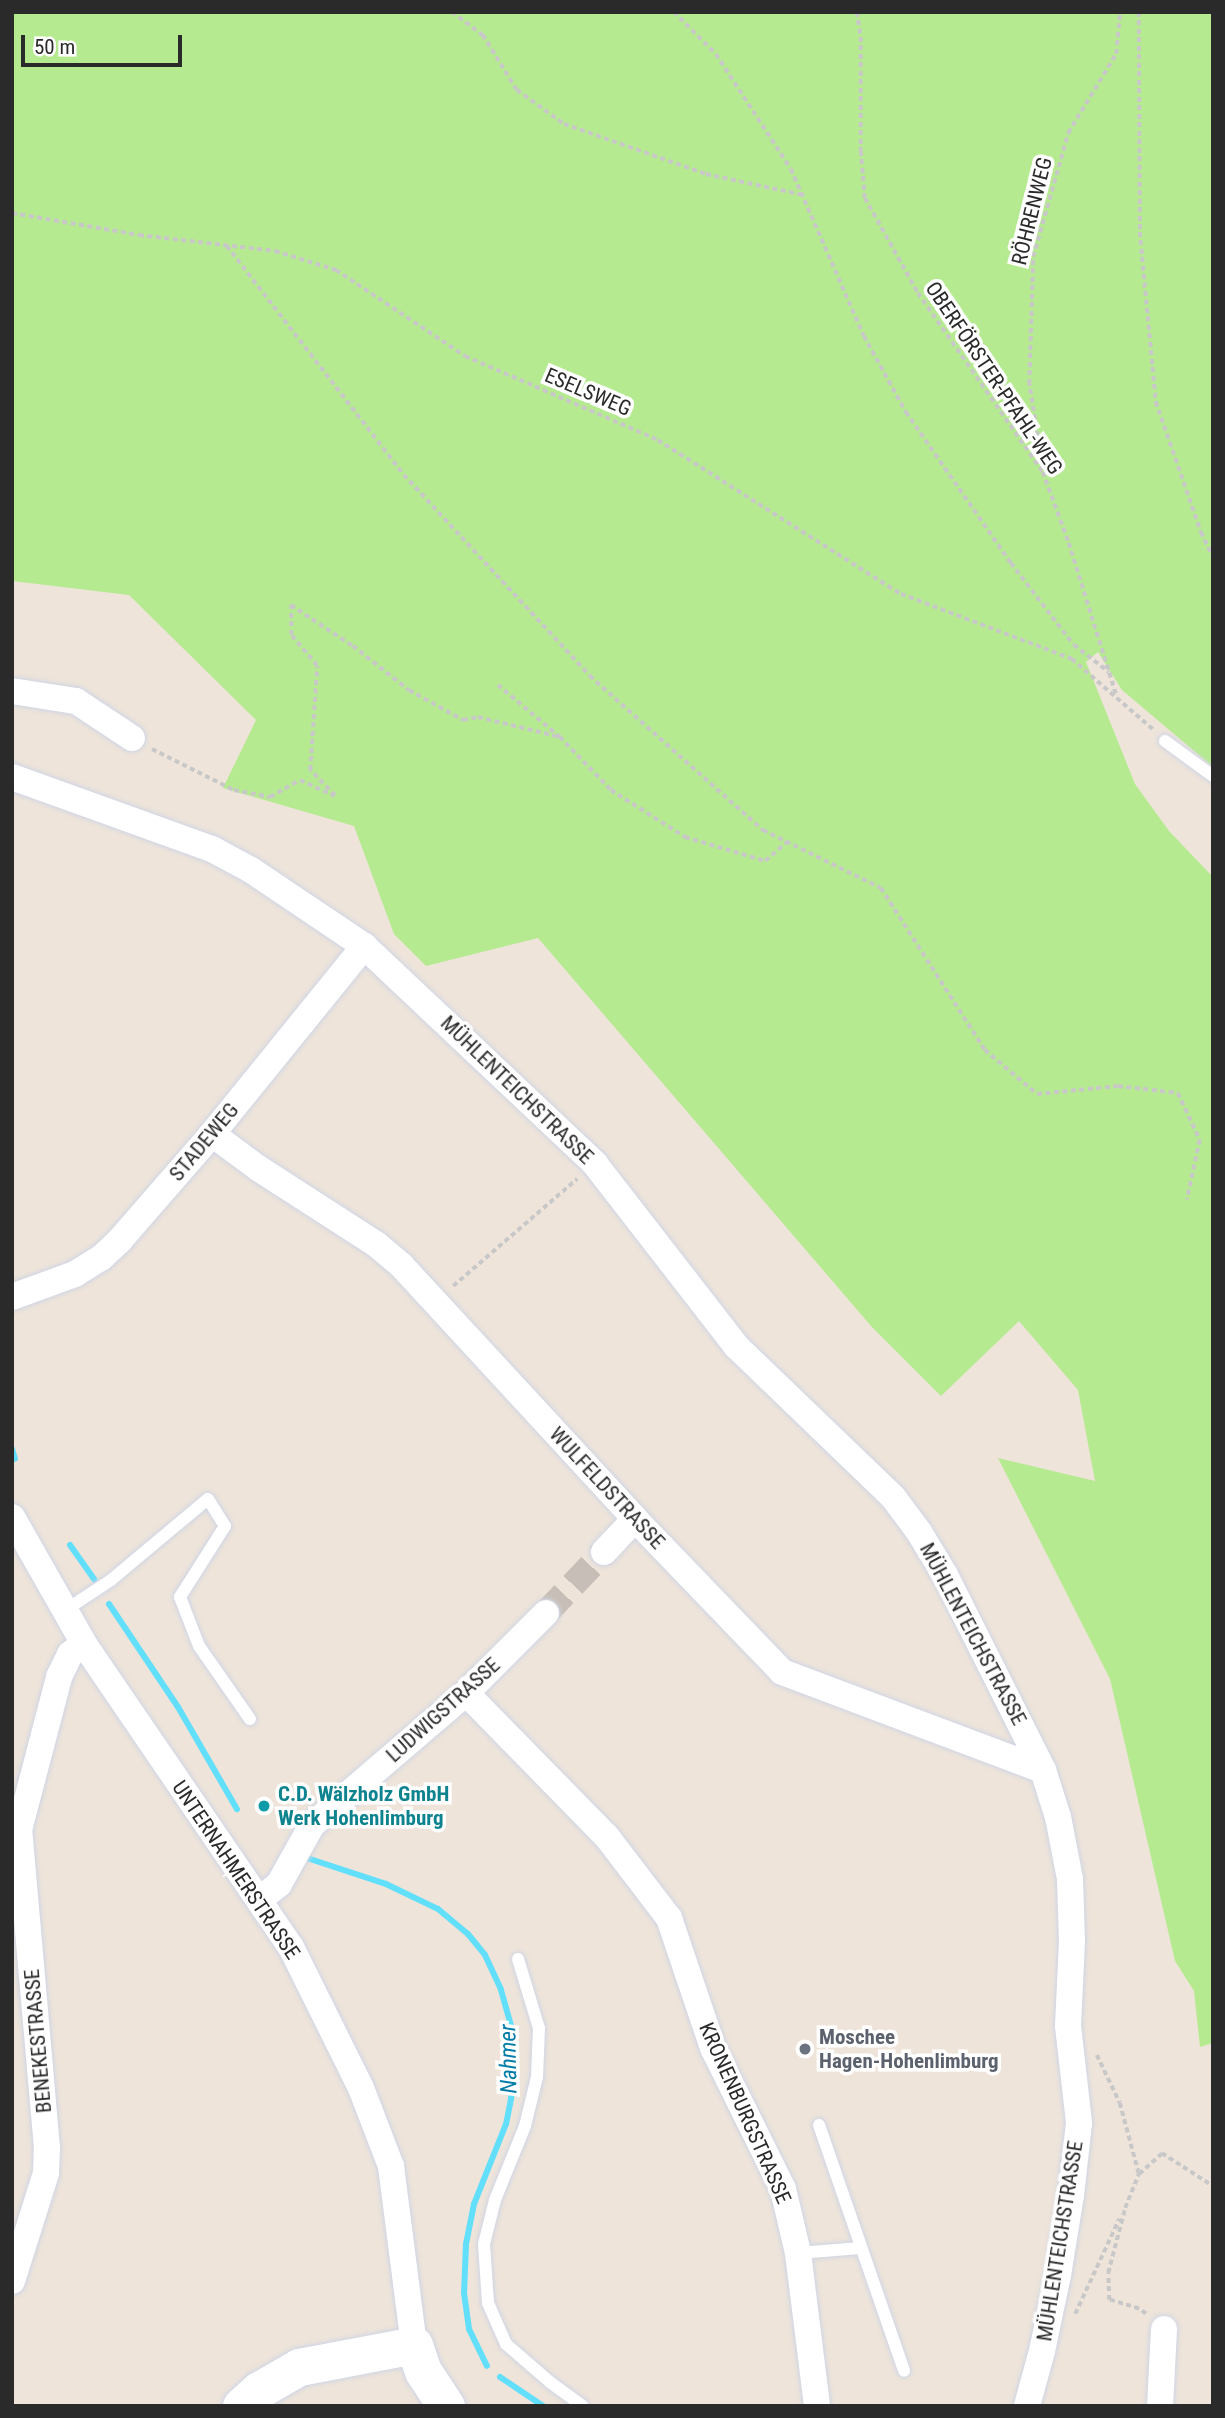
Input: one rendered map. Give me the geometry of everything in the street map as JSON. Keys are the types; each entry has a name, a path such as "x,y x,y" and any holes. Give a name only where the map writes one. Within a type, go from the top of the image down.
{"street":[{"path":"12,691 76,701 132,738"},
{"name":"MÜHLENTEICHSTRASSE","path":"12,777 212,849 251,870 364,946 594,1164 736,1346 893,1497 919,1532 945,1575 1043,1770 1058,1817 1070,1879 1072,1941 1068,2026 1079,2123 1071,2195 1048,2324 1027,2406"},
{"name":"STADEWEG","path":"12,1297 55,1283 101,1258 212,1134 364,946"},
{"name":"WULFELDSTRASSE","path":"212,1134 258,1168 376,1244 401,1265 635,1519 782,1672 1043,1770"},
{"name":"UNTERNAHMERSTRASSE","path":"12,1517 85,1644 291,1947 361,2088 383,2140 396,2195 414,2345 423,2371 446,2406"},
{"path":"604,1552 635,1519"},
{"name":"LUDWIGSTRASSE","path":"260,1899 279,1884 312,1825 466,1693 545,1613"},
{"name":"BENEKESTRASSE","path":"12,2281 46,2173 47,2148 19,1830 59,1677 70,1654 85,1644"},
{"name":"KRONENBURGSTRASSE","path":"466,1693 607,1837 669,1918 713,2048 783,2189 798,2253 817,2406"},
{"path":"1160,2406 1164,2329"},
{"path":"236,2405 299,2367 323,2360 414,2345"}],"lane":[{"path":"1165,741 1213,776"},
{"path":"64,1611 111,1580 208,1499 225,1526 180,1597 199,1646 250,1719"},
{"path":"518,1959 539,2028 537,2077 525,2126 495,2200 484,2244 488,2303 506,2344 551,2383 583,2406"},
{"path":"819,2125 904,2371"},
{"path":"798,2253 861,2248"}],"path":[{"path":"452,12 483,35 517,90 564,124 706,174 803,195"},
{"path":"674,12 716,54 791,170 864,336 906,412 1012,563 1074,645 1109,672"},
{"name":"OBERFÖRSTER-PFAHL-WEG","path":"857,12 861,37 861,151 865,198 918,293 1043,472 1117,696 1165,741"},
{"name":"RÖHRENWEG","path":"1043,472 1029,384 1033,257 1068,133 1116,54 1120,12"},
{"path":"1139,12 1140,232 1156,402 1201,532 1213,557"},
{"name":"ESELSWEG","path":"12,213 275,251 336,270 465,356 658,440 901,594 1072,659 1117,696"},
{"path":"227,246 404,475 590,676 763,830 881,888 985,1050 1037,1094 1118,1086 1178,1093 1200,1140 1186,1200"},
{"path":"132,738 234,790 270,797 300,780 335,796 310,770 317,666 291,635 291,605 353,646 409,690 463,720 478,717 560,737"},
{"path":"498,685 560,737 611,790 685,837 765,861 787,842"},
{"path":"436,1301 594,1164"},
{"path":"1068,2026 1095,2053 1110,2079 1120,2103 1139,2175"},
{"path":"1071,2323 1139,2175 1162,2153 1213,2186"},
{"path":"1125,2208 1108,2273 1109,2300 1139,2309 1164,2329"}],"green space":[{"path":"12,12 1213,12 1213,767 1122,690 1098,652 1086,662 1135,784 1169,831 1213,877 1213,2043 1200,2047 1194,1991 1175,1961 1110,1679 998,1458 1095,1481 1078,1390 1019,1321 941,1396 871,1326 538,938 426,966 394,934 354,826 223,788 256,720 129,595 12,581"}],"waterway":[{"name":"Nahmer","path":"12,1449 15,1459"},
{"name":"Nahmer","path":"70,1545 94,1579"},
{"name":"Nahmer","path":"109,1604 178,1707 237,1809"},
{"name":"Nahmer","path":"304,1857 386,1884 438,1909 468,1934 485,1955 501,1990 512,2029 514,2065 511,2099 506,2124 474,2204 466,2244 464,2293 469,2329 487,2366"},
{"name":"Nahmer","path":"500,2377 543,2406"}],"tunnel":[{"path":"546,1613 604,1552"}],"place":[{"name":"C.D. Wälzholz GmbH Werk Hohenlimburg","path":"264,1806"},
{"name":"Moschee Hagen-Hohenlimburg","path":"805,2049"}]}
